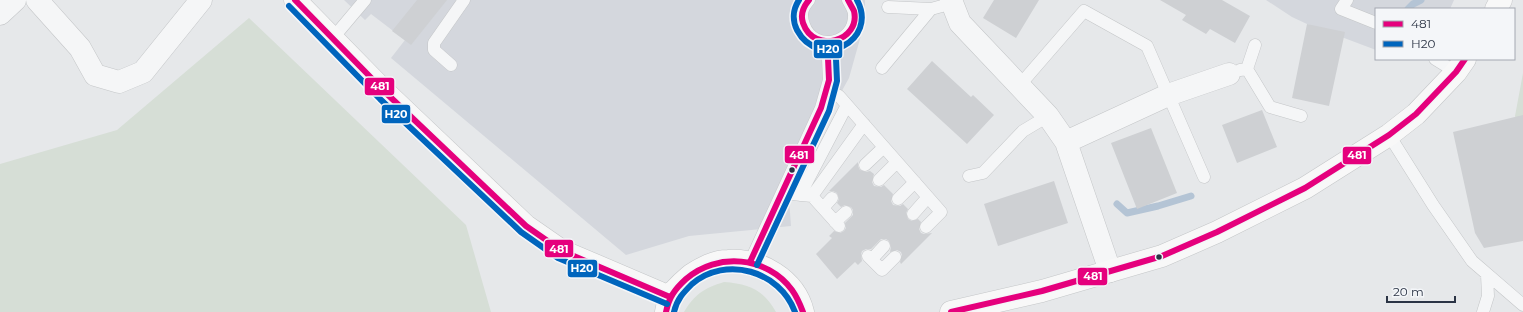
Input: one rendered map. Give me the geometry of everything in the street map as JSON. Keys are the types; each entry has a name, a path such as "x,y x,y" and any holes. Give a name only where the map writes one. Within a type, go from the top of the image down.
{"street":[{"path":"0,14 15,0"},
{"path":"37,0 80,48 95,75 120,82 143,72 202,0"},
{"path":"295,0 386,93 526,226 562,251 668,304 676,289 687,278 705,266 727,260 750,262 772,271 791,288 803,312"},
{"path":"952,2 960,23 1048,116 1066,142 1110,271"},
{"path":"951,312 1042,291 1162,256 1217,232 1305,188 1389,135 1416,114 1460,66"},
{"path":"1066,142 1168,96 1238,71"}],"lane":[{"path":"333,38 365,0"},
{"path":"451,65 434,50 434,43 464,0"},
{"path":"809,0 803,7 802,19 806,31 818,40 831,43 844,37 852,27 854,14 848,0"},
{"path":"1347,0 1341,9 1375,23"},
{"path":"888,7 931,9 952,2"},
{"path":"882,68 931,9"},
{"path":"1019,86 1084,11 1147,46 1204,177"},
{"path":"750,262 821,108 829,80 828,58 831,43"},
{"path":"1255,45 1238,71 1270,107 1301,116"},
{"path":"1439,60 1460,66"},
{"path":"826,90 839,96 941,212 926,227"},
{"path":"800,195 846,105"},
{"path":"969,176 983,173 1023,131 1048,116"},
{"path":"812,196 864,124"},
{"path":"1389,135 1433,206 1472,261 1523,305"},
{"path":"865,165 884,147"},
{"path":"879,180 897,162"},
{"path":"898,199 915,182"},
{"path":"782,193 812,196 837,224 846,212"},
{"path":"912,214 928,197"},
{"path":"823,208 832,198"},
{"path":"884,246 870,258 882,270 895,257"},
{"path":"1483,312 1488,296 1488,275"}],"shaded area":[{"path":"344,0 865,0 865,21 849,78 789,199 791,226 689,236 626,255 391,58 405,40 371,14 365,20"},
{"path":"1266,0 1454,0 1450,8 1375,8 1375,50 1292,17"},
{"path":"249,18 466,225 491,312 0,312 0,164 117,130"},
{"path":"1523,73 1523,143 1515,116"},
{"path":"724,282 741,284 754,289 766,298 776,312 684,312 696,296 705,289"}],"building":[{"path":"417,0 447,0 411,45 392,31"},
{"path":"994,0 1039,0 1016,38 983,18"},
{"path":"1160,0 1222,0 1250,16 1235,43 1210,29 1206,34 1182,20 1186,15"},
{"path":"1307,24 1345,32 1329,106 1292,98"},
{"path":"932,61 971,97 973,95 994,115 967,144 907,89"},
{"path":"1262,110 1277,147 1237,163 1222,125"},
{"path":"1523,115 1523,241 1484,248 1475,233 1453,132"},
{"path":"1151,128 1177,193 1137,209 1111,143"},
{"path":"858,162 860,170 866,172 870,171 874,174 872,182 874,186 881,187 884,185 893,194 891,201 893,205 900,206 903,204 908,209 906,213 908,219 912,221 918,219 921,222 919,229 921,233 932,233 901,264 901,252 897,250 890,252 891,247 889,241 886,239 881,239 871,249 862,251 862,261 858,265 855,262 837,279 816,254 832,238 829,236 834,231 840,233 844,231 846,228 845,223 853,215 853,210 851,207 845,205 841,207 837,203 839,199 837,193 829,191"},
{"path":"1054,181 1068,223 998,246 984,204"}],"waterway":[{"path":"1409,8 1421,0"},
{"path":"1117,204 1127,213 1191,196"}],"transit line":[{"name":"481","path":"295,0 386,93 526,226 562,251 670,297"},
{"name":"H20","path":"799,0 795,7 794,15 794,22 797,30 807,42 819,48 831,49 844,46 853,38 860,28 862,15 857,0"},
{"name":"481","path":"809,0 803,11 803,23 809,33 817,39 826,41 835,40 844,36 851,30 854,21 854,11 848,0"},
{"name":"H20","path":"289,6 380,99 521,232 558,258 667,304"},
{"name":"481","path":"750,262 821,108 829,80 828,58 831,43"},
{"name":"H20","path":"757,265 829,111 837,81 836,59 839,45"},
{"name":"481","path":"951,312 1042,291 1162,256 1217,232 1305,188 1389,135 1416,114 1456,72 1464,60"},
{"name":"481","path":"666,312 671,298 686,279 698,270 727,262 756,264 769,270 782,279 792,290 803,312"},
{"name":"H20","path":"674,312 681,296 692,284 706,275 720,270 736,269 765,277 777,286 788,298 795,312"}]}
